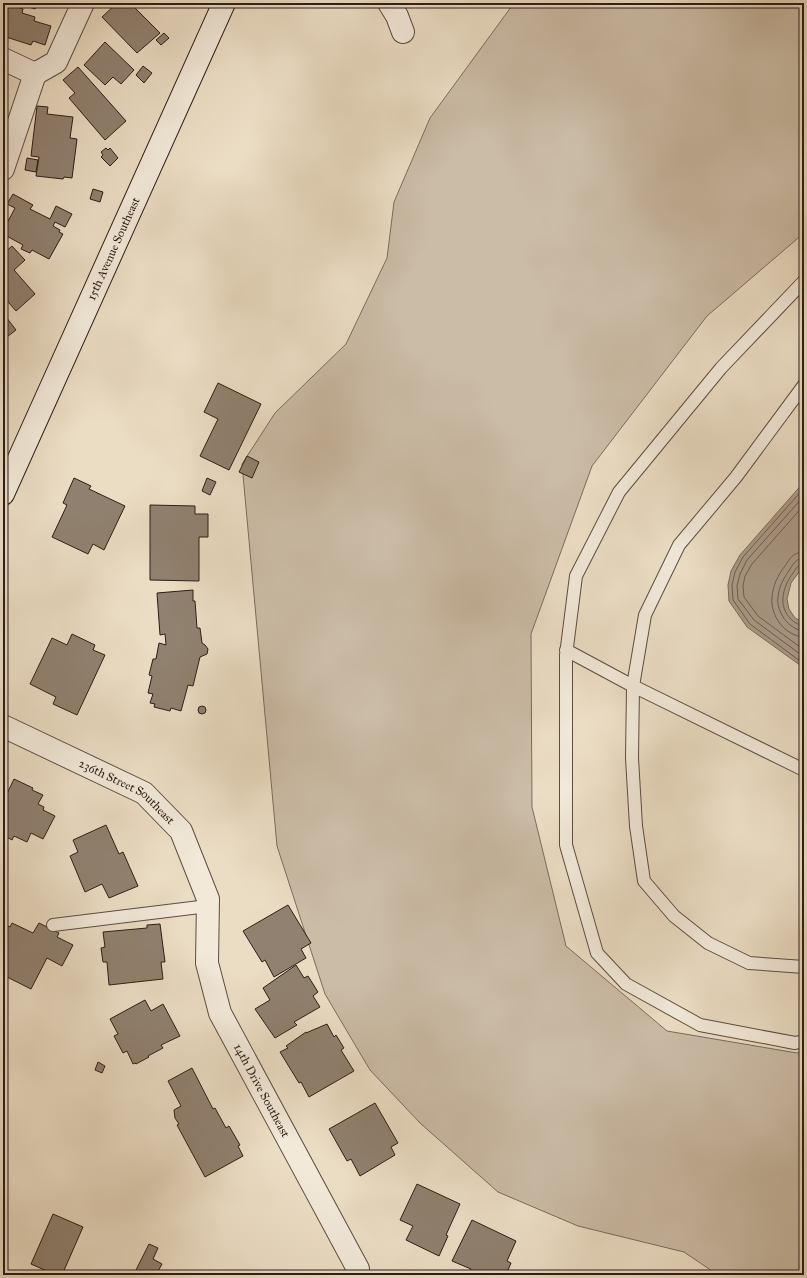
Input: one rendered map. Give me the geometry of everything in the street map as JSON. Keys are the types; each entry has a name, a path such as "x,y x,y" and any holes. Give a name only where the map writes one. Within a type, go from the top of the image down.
{"street":[{"path":"3,169 35,74 56,62 83,3"},
{"name":"15th Avenue Southeast","path":"3,494 224,3"},
{"path":"389,3 397,16 403,32"},
{"path":"3,59 35,74"},
{"name":"236th Street Southeast","path":"3,726 144,794 181,831 208,903"},
{"name":"14th Drive Southeast","path":"208,903 207,963 220,1013 362,1273"}],"lane":[{"path":"804,281 721,368 620,492 576,576 566,650 566,845 597,953 626,984 700,1026 795,1043 804,1041"},
{"path":"804,385 736,477 679,545 645,615 633,686 632,758 636,826 644,881 674,916 708,943 749,963 804,966"},
{"path":"566,650 633,686 804,770"},
{"path":"53,925 208,903"}],"shaded area":[{"path":"514,3 804,3 804,233 707,316 592,466 531,634 532,807 566,946 667,1031 797,1053 804,1051 804,1275 718,1275 684,1252 578,1226 498,1192 420,1123 370,1070 325,994 277,846 242,464 275,413 346,344 387,258 394,202 430,118"}],"water":[{"path":"804,482 804,565 791,583 787,599 789,609 795,618 804,622 804,668 747,627 729,601 728,585 731,571 740,555"}],"building":[{"path":"5,3 23,9 22,13 35,17 34,21 51,26 45,45 33,41 31,45 3,36 3,7"},
{"path":"18,3 38,3 35,9"},
{"path":"117,3 130,3 160,33 137,53 102,17"},
{"path":"164,33 169,38 161,45 156,40"},
{"path":"105,42 134,70 121,84 113,77 105,85 84,65"},
{"path":"143,66 152,73 144,83 136,75"},
{"path":"78,67 126,121 105,140 69,98 75,93 63,80"},
{"path":"37,106 48,107 47,114 73,117 70,138 77,139 72,178 64,177 63,179 36,176 39,157 31,156"},
{"path":"106,148 108,150 110,148 118,158 110,166 101,157 103,155 101,152"},
{"path":"27,158 38,160 36,172 25,170"},
{"path":"93,189 103,192 100,202 90,199"},
{"path":"13,194 33,205 30,209 50,219 56,206 72,214 65,227 55,222 53,226 60,230 59,232 63,234 49,259 32,250 30,253 21,249 23,245 3,234 3,231 15,208 7,204"},
{"path":"12,246 25,260 14,270 35,294 16,311 3,296 3,254"},
{"path":"3,313 16,330 3,340"},
{"path":"218,383 261,404 229,470 200,456 218,419 204,412"},
{"path":"247,456 259,462 252,478 239,472"},
{"path":"74,478 91,486 89,489 125,506 104,550 93,544 88,554 52,537 67,505 63,503"},
{"path":"207,478 216,482 210,495 202,491"},
{"path":"150,505 195,506 195,514 208,514 208,537 199,537 199,581 150,580"},
{"path":"193,590 197,628 200,628 202,643 208,649 207,654 200,657 193,686 188,685 181,711 171,708 170,711 154,707 155,704 150,703 153,694 148,693 152,676 149,675 153,659 156,659 159,643 166,645 165,634 160,635 157,593"},
{"path":"72,634 95,645 93,650 105,655 77,715 53,704 56,697 30,684 52,638 67,645"},
{"path":"200,706 204,706 206,710 204,714 200,714 198,712 198,708"},
{"path":"14,779 33,788 32,790 43,795 38,804 44,807 43,810 55,816 43,839 31,833 27,842 14,836 12,840 3,835 5,832 3,831 3,802"},
{"path":"106,825 119,854 123,852 138,886 109,898 102,884 85,892 70,856 78,852 73,840"},
{"path":"288,905 311,943 301,949 306,958 274,977 265,960 262,962 243,931"},
{"path":"3,923 10,927 12,923 33,933 39,923 59,933 57,937 73,945 62,966 47,958 31,989 3,975"},
{"path":"160,924 165,962 161,962 163,979 109,985 107,962 103,962 101,948 105,947 103,932 147,928 147,925"},
{"path":"296,965 304,978 308,976 318,992 313,996 320,1007 294,1022 297,1025 275,1038 255,1009 270,1000 263,988"},
{"path":"145,1000 151,1011 163,1004 180,1036 161,1045 163,1048 148,1056 149,1057 136,1064 133,1064 127,1051 123,1053 114,1036 118,1034 110,1019"},
{"path":"327,1024 334,1037 336,1035 344,1048 341,1050 354,1071 309,1097 301,1082 299,1083 280,1052 288,1048 286,1046 306,1032"},
{"path":"98,1062 105,1066 102,1073 95,1070"},
{"path":"192,1068 213,1109 215,1108 226,1128 229,1126 240,1145 238,1146 243,1156 205,1177 177,1125 179,1124 175,1118 174,1110 181,1106 168,1081"},
{"path":"375,1103 398,1143 391,1147 395,1155 360,1176 351,1159 347,1161 329,1129"},
{"path":"417,1184 460,1204 446,1235 448,1236 439,1256 406,1240 413,1226 400,1220"},
{"path":"53,1214 83,1227 62,1275 56,1275 31,1264"},
{"path":"472,1220 516,1241 507,1261 511,1263 506,1275 479,1275 470,1271 471,1269 452,1261"},
{"path":"149,1244 158,1248 153,1259 162,1264 156,1275 146,1275 136,1270"}]}
